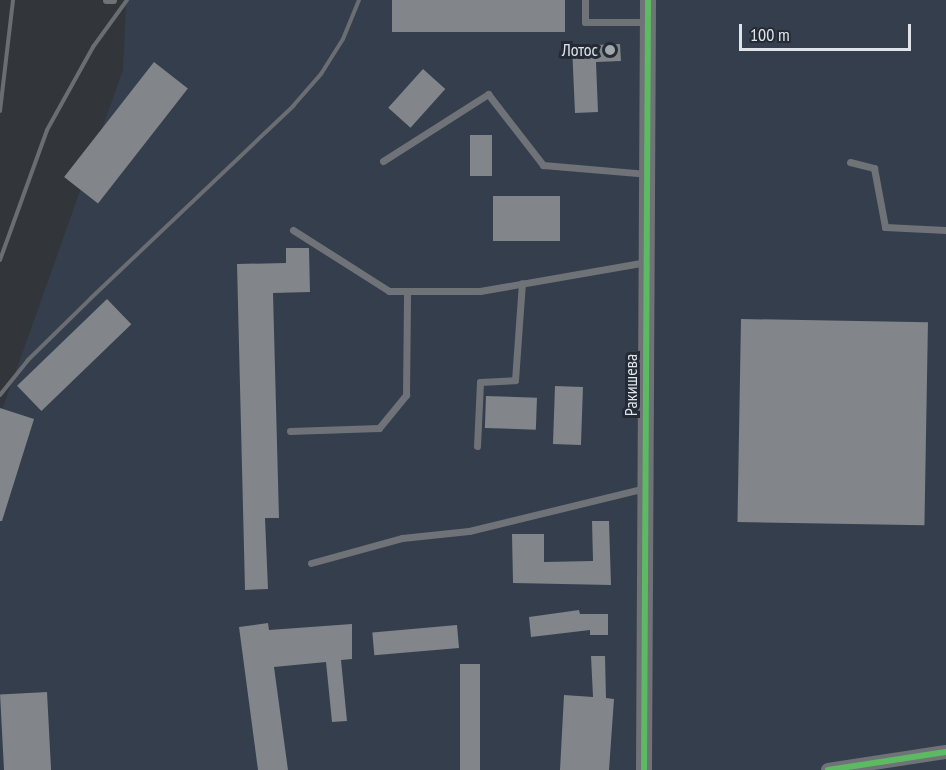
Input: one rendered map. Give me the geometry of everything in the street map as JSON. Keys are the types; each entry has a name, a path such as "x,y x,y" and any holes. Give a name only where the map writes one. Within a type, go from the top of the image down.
{"street":[{"name":"Ракишева","path":"644,770 648,0"},
{"path":"828,770 946,752"}],"lane":[{"path":"106,0 114,0"},
{"path":"585,0 585,22 648,22"},
{"path":"383,160 488,94 543,165 648,174"},
{"path":"850,162 874,168 885,227 946,230"},
{"path":"293,230 389,291 480,291 647,262"},
{"path":"477,446 480,382 515,380 522,283"},
{"path":"290,431 380,428 406,395 407,291"},
{"path":"311,563 402,538 469,531 646,488"}],"shaded area":[{"path":"126,0 946,0 946,770 0,770 0,416 123,70"}],"building":[{"path":"392,0 565,0 565,32 392,32"},
{"path":"620,44 621,61 596,62 598,112 575,113 572,46"},
{"path":"154,62 188,88 98,204 64,177"},
{"path":"423,69 445,89 410,128 388,108"},
{"path":"470,135 492,135 492,176 470,176"},
{"path":"493,196 560,196 560,241 493,241"},
{"path":"286,248 309,248 310,292 273,293 279,518 265,518 268,589 245,590 237,264 286,263"},
{"path":"107,299 131,324 41,411 17,386"},
{"path":"741,319 928,322 924,525 737,522"},
{"path":"555,386 583,387 581,445 553,444"},
{"path":"486,396 537,398 536,430 485,428"},
{"path":"0,408 34,419 2,521 0,521"},
{"path":"592,521 609,521 611,585 513,583 512,534 544,534 544,562 593,561"},
{"path":"579,610 580,614 608,614 608,635 590,635 590,630 531,637 529,617"},
{"path":"268,623 269,630 352,624 352,659 341,660 347,721 332,722 326,662 274,667 288,770 258,770 239,627"},
{"path":"457,625 459,648 374,655 372,632"},
{"path":"591,656 605,656 606,698 614,699 609,770 560,770 564,695 593,697"},
{"path":"460,664 480,664 480,770 460,770"},
{"path":"47,692 51,770 4,770 0,694"}],"railway":[{"path":"0,111 13,0"},
{"path":"0,260 47,130 93,47 127,0"},
{"path":"0,395 28,360 293,106 321,74 343,39 359,0"}],"cycle path":[{"path":"644,770 648,0"},
{"path":"828,770 946,752"}],"place":[{"name":"Лотос","path":"610,50"}]}
